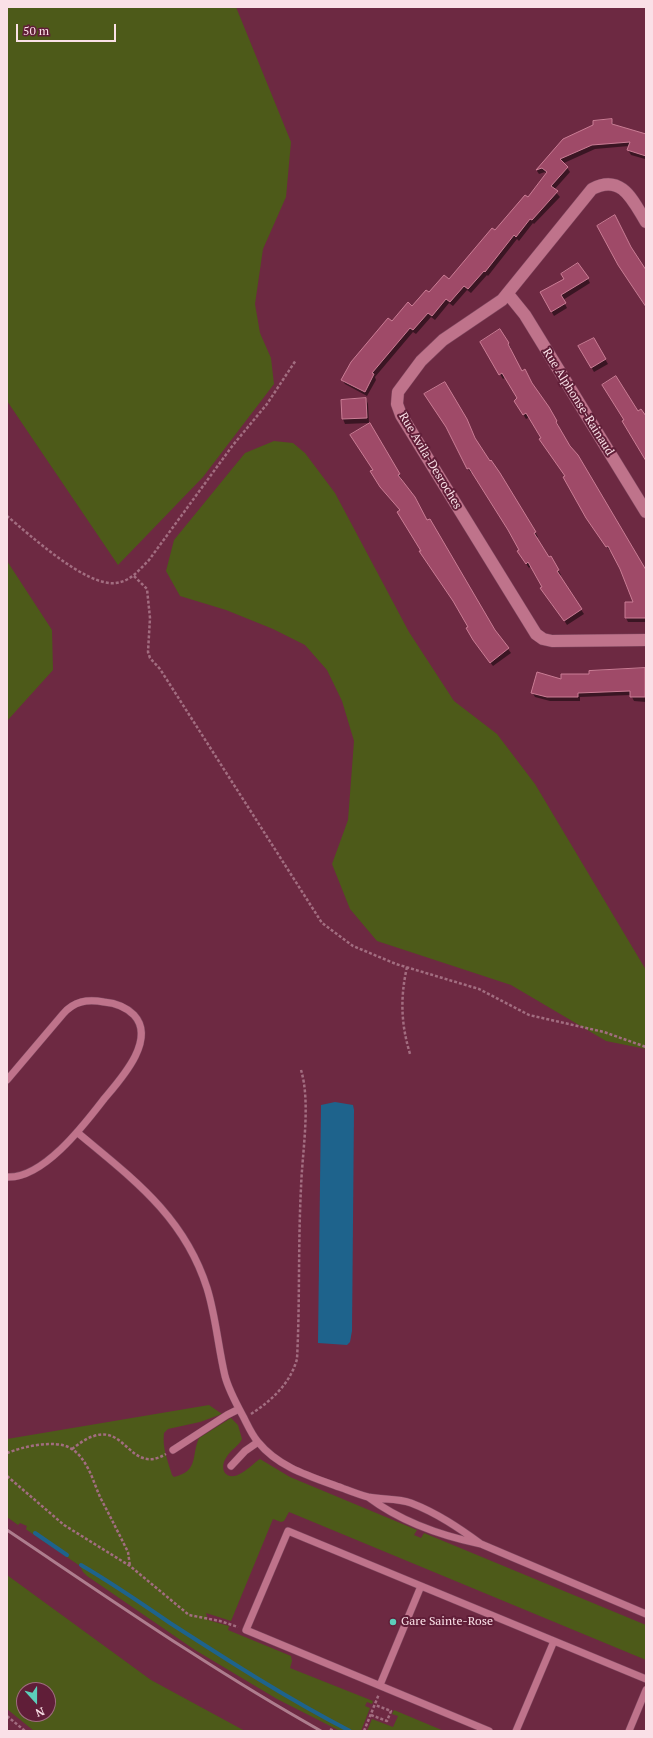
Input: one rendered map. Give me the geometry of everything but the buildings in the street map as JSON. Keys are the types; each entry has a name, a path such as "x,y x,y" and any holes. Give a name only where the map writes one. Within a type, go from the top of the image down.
{"street":[{"name":"Rue Avila-Desroches","path":"646,222 624,190 612,185 596,187 584,197 508,294 492,309 443,340 426,356 397,395 398,408 536,634 543,639 552,641 646,640"},
{"name":"Rue Alphonse-Rainaud","path":"508,294 525,315 646,512"}],"lane":[{"path":"7,1080 69,1007 79,1002 91,1000 106,1002 129,1010 137,1019 141,1031 140,1046 126,1072 78,1133 60,1151 41,1165 22,1174 7,1177"},
{"path":"78,1133 150,1194 180,1230 192,1252 206,1287 215,1317 226,1377 239,1409 258,1442 282,1463 324,1481 368,1497 392,1513 454,1539 481,1544 646,1614"},
{"path":"173,1450 227,1415 239,1409"},
{"path":"231,1466 245,1451 258,1442"},
{"path":"368,1497 396,1499 410,1503 436,1514 481,1544"},
{"path":"490,1731 246,1630 288,1531 646,1680"},
{"path":"380,1685 421,1586"},
{"path":"516,1731 554,1641"},
{"path":"629,1731 646,1690"}],"path":[{"path":"7,516 69,564 97,581 118,583 134,576 148,560 233,445 267,404 296,360"},
{"path":"134,576 147,589 150,618 147,645 150,658 160,669 177,695 313,912 322,923 333,933 353,946 408,967 479,989 529,1015 604,1032 646,1048"},
{"path":"408,967 402,990 401,1016 404,1034 410,1054"},
{"path":"244,1419 271,1400 290,1376 297,1359 298,1240 304,1149 305,1088 301,1070"},
{"path":"72,1449 94,1436 103,1435 120,1441 138,1457 146,1460 159,1458 173,1450"},
{"path":"7,1453 34,1446 55,1444 72,1449 81,1458 88,1470 128,1552 130,1566"},
{"path":"7,1476 64,1525 130,1566 189,1615 220,1621 246,1630"},
{"path":"364,1731 375,1704 391,1711 387,1722 371,1715"},
{"path":"7,1716 25,1731"},
{"path":"330,1729 334,1731"}],"green space":[{"path":"7,7 236,7 291,142 286,197 263,249 255,304 260,333 271,358 274,384 203,477 118,565 7,401"},
{"path":"274,441 293,443 305,453 335,493 409,632 454,701 497,734 535,784 646,970 646,1049 606,1041 511,985 377,941 350,909 332,864 348,820 354,741 342,701 327,670 305,645 273,629 226,610 180,596 166,571 174,540 245,453"},
{"path":"7,561 52,630 53,670 7,721"},
{"path":"209,1405 222,1414 200,1422 168,1429 164,1433 166,1454 172,1475 174,1477 182,1474 191,1467 199,1438 231,1418 238,1425 242,1439 224,1461 224,1471 229,1476 238,1475 260,1459 290,1477 417,1530 414,1535 421,1538 424,1533 646,1625 646,1660 289,1512 284,1521 281,1522 273,1519 231,1621 206,1613 208,1620 229,1626 228,1630 291,1656 292,1661 290,1668 373,1701 372,1704 367,1702 365,1706 370,1708 361,1731 340,1731 277,1699 195,1650 87,1576 80,1566 27,1530 27,1526 20,1523 18,1525 7,1517 7,1439"},
{"path":"7,1575 151,1680 245,1731 34,1731 23,1722 56,1722 56,1682 16,1682 16,1716 7,1709"},
{"path":"394,1710 444,1731 367,1731 372,1719 393,1727 398,1716 392,1714"}],"water":[{"path":"335,1102 353,1105 354,1110 352,1331 350,1342 347,1345 318,1343 321,1105"}],"waterway":[{"path":"35,1533 67,1555"},
{"path":"81,1565 259,1679 350,1731"}],"railway":[{"path":"7,1530 240,1684 321,1731"}],"place":[{"name":"Gare Sainte-Rose","path":"393,1622"}]}
